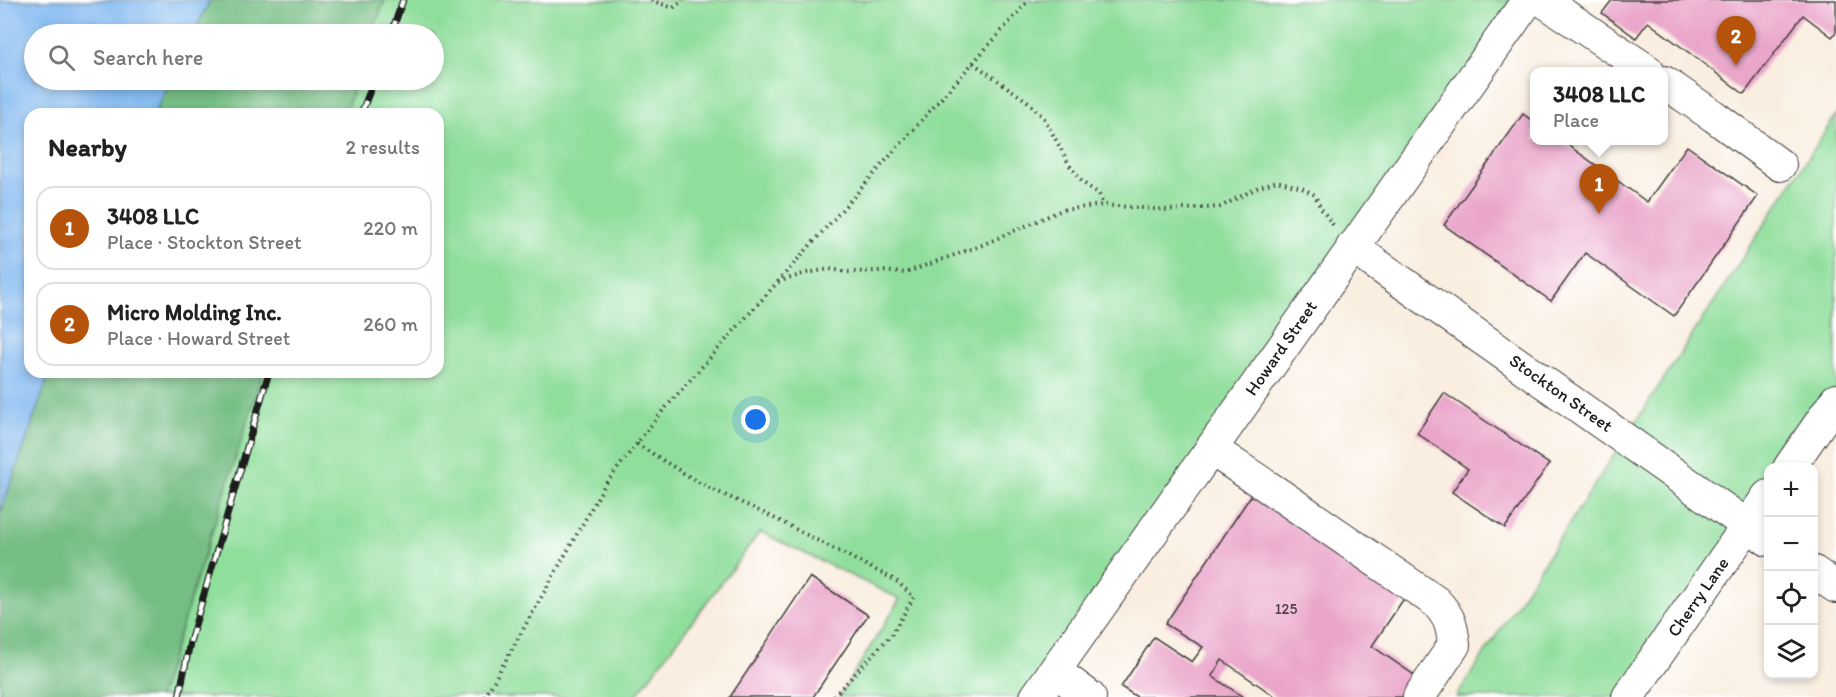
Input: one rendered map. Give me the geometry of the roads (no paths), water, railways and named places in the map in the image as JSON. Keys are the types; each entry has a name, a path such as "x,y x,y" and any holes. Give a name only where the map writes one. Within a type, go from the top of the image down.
{"street":[{"name":"Howard Street","path":"1036,697 1528,0"},
{"path":"1542,0 1641,67"},
{"path":"1668,85 1780,165"},
{"name":"Stockton Street","path":"1352,247 1758,533"},
{"path":"1792,463 1836,400"},
{"path":"1211,449 1436,602 1446,613 1452,626 1454,645 1419,697"},
{"name":"Cherry Lane","path":"1628,697 1758,533 1764,511"},
{"path":"1818,575 1836,587"},
{"path":"1055,670 1090,697"}],"water":[{"path":"0,0 210,0 198,24 24,24 24,90 166,90 157,108 24,108 24,378 48,378 0,514"}],"railway":[{"path":"395,24 403,0"},
{"path":"363,108 370,90"},
{"path":"179,697 190,642 267,378"}],"place":[{"name":"Micro Molding Inc.","path":"1736,66"},
{"name":"3408 LLC","path":"1599,214"}]}
